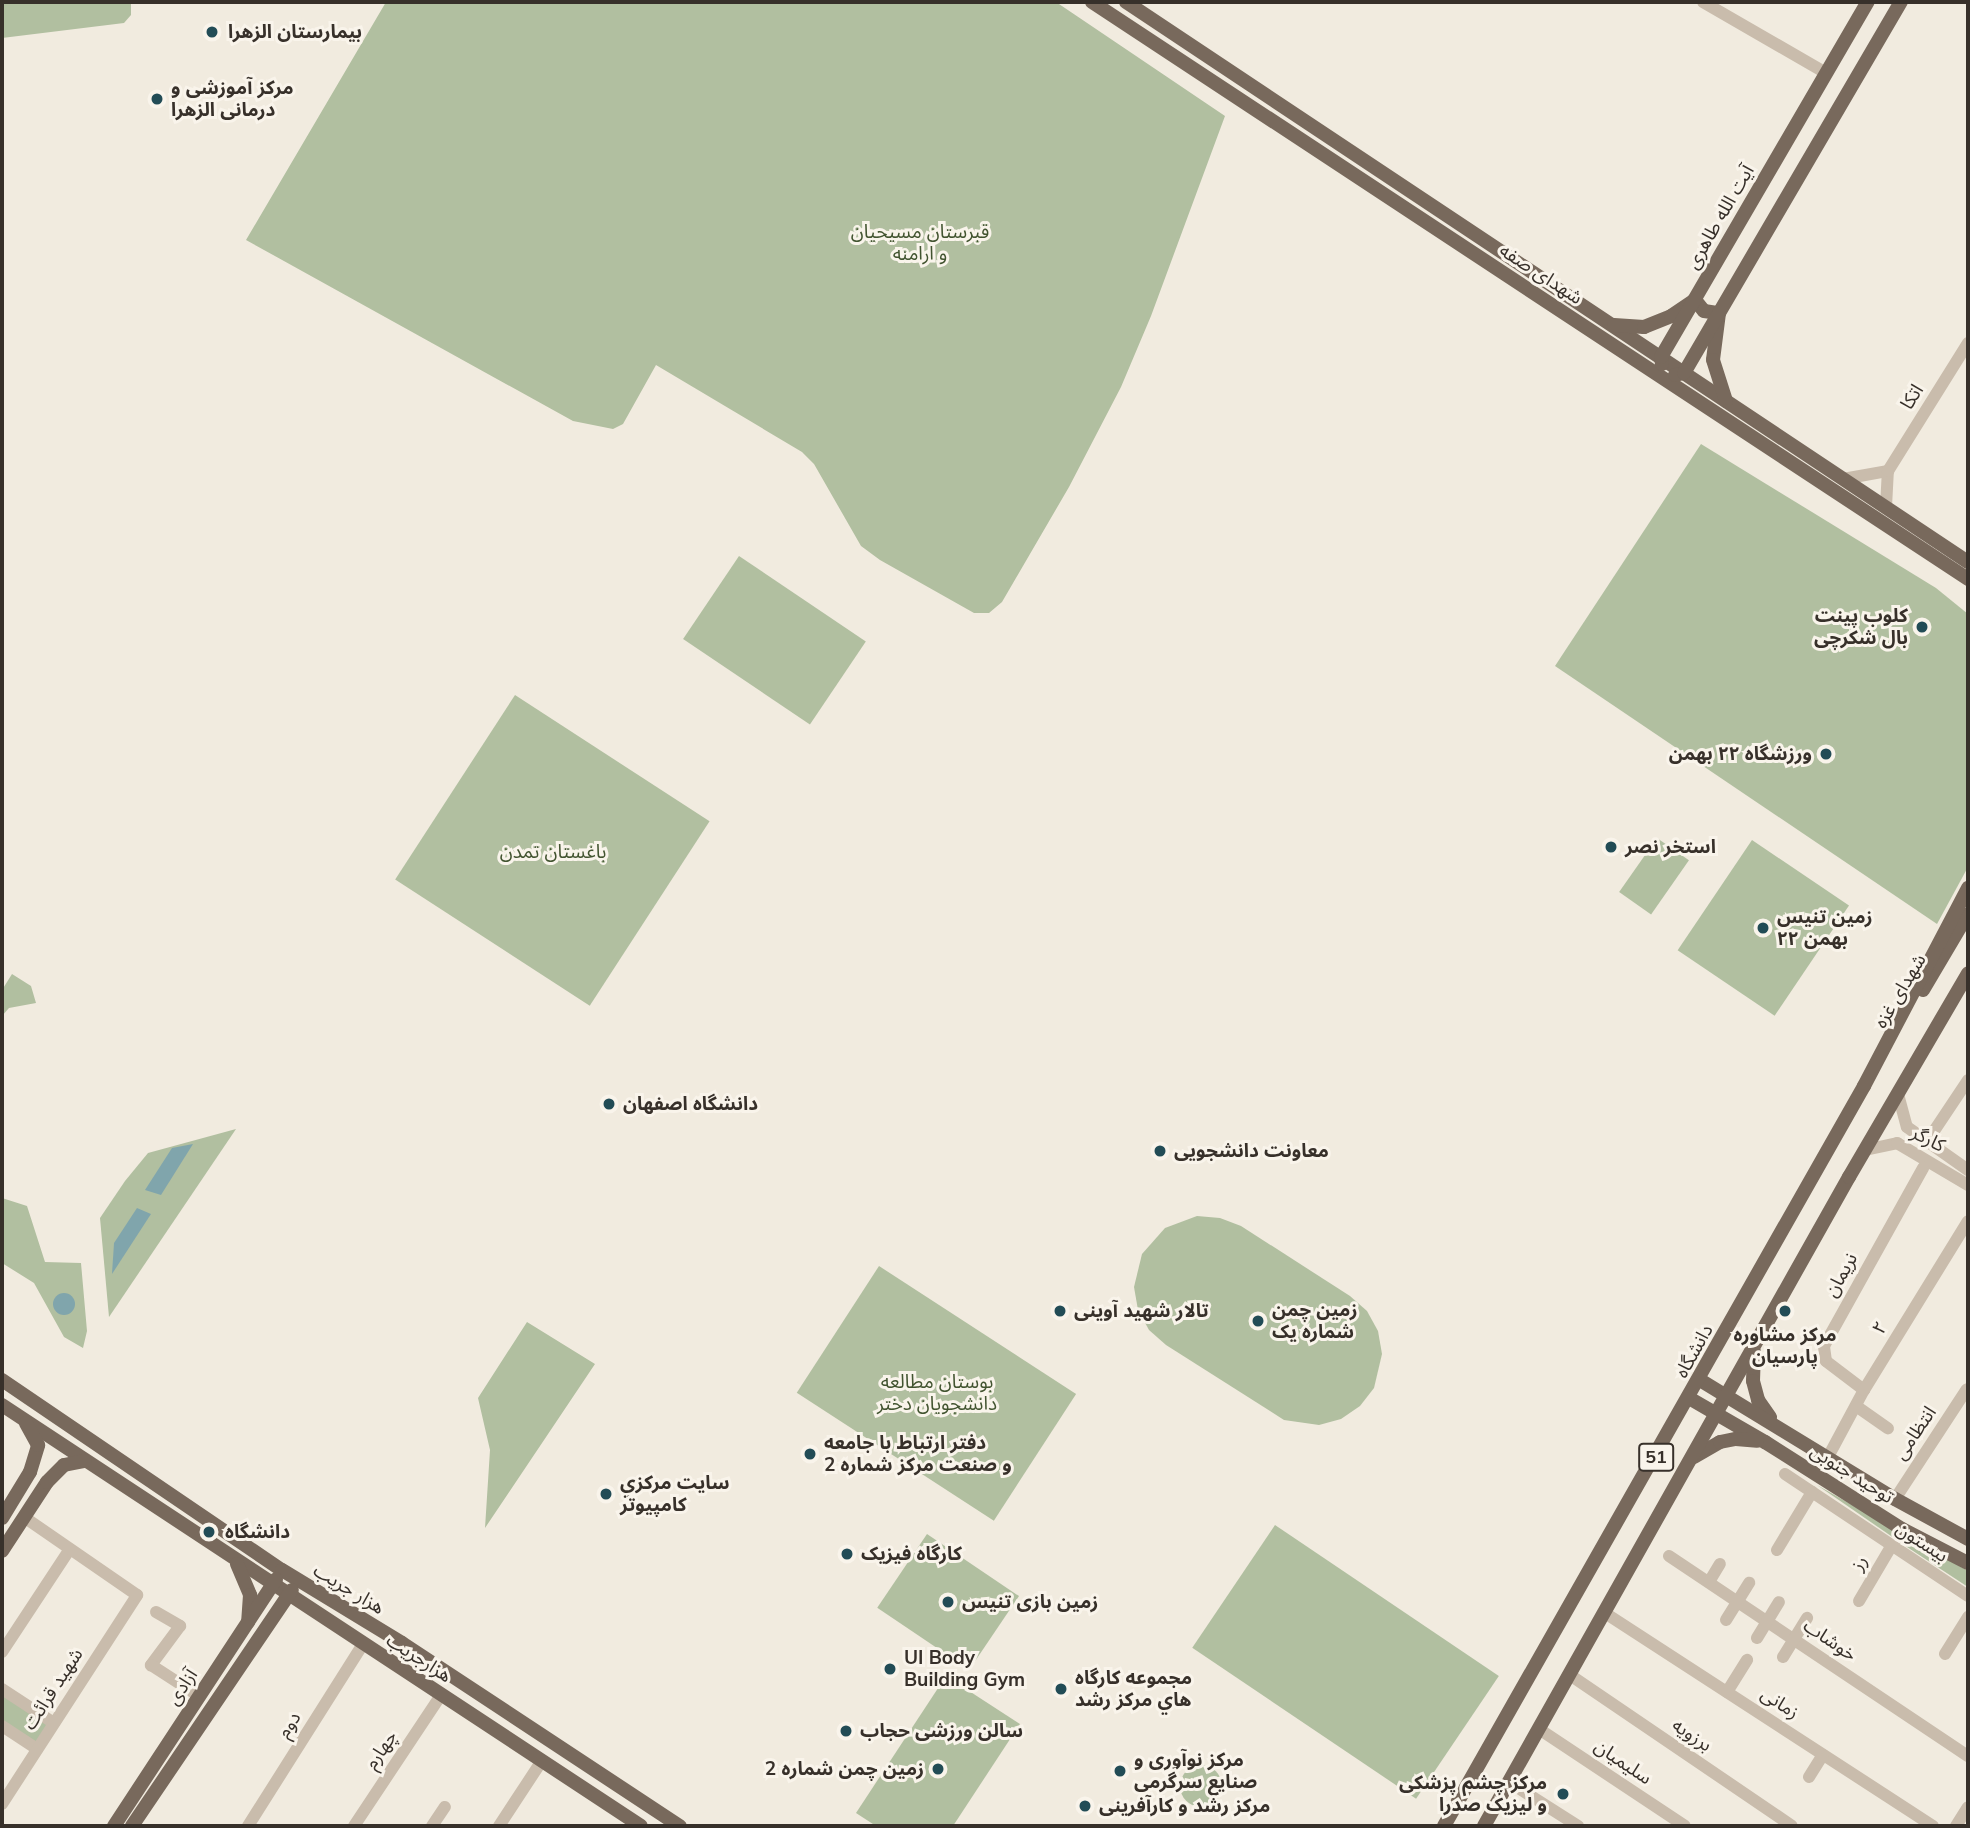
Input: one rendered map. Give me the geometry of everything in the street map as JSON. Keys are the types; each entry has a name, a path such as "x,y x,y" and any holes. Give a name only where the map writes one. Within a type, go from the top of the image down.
{"main road":[{"name":"شهدای صفه","path":"1091,2 1968,579"},
{"name":"شهدای صفه","path":"1126,2 1968,562"},
{"name":"آیت الله طاهری","path":"1661,357 1868,2"},
{"path":"1661,357 1664,377 1684,373 1901,2"},
{"path":"1613,325 1644,327 1671,316 1695,300 1704,311 1719,313"},
{"path":"1719,313 1713,360 1726,401"},
{"name":"دانشگاه","path":"1444,1826 1700,1380 1864,1086 1968,888"},
{"name":"شهدای غزه","path":"1864,1086 1968,914"},
{"name":"51","path":"1484,1826 1898,1094 1968,961"},
{"path":"1898,1094 1968,972"},
{"path":"1754,1346 1752,1381 1758,1400 1775,1424"},
{"name":"هزار جریب","path":"2,1380 282,1570 402,1643 680,1826"},
{"name":"توحید جنوبی","path":"1700,1380 1895,1499 1968,1539"},
{"name":"توحید جنوبی","path":"1689,1398 1765,1442 1898,1526 1968,1563"},
{"name":"هزارجریب","path":"2,1405 628,1821"},
{"path":"2,1518 30,1472 38,1445 26,1421"},
{"path":"1693,1458 1720,1441 1736,1439 1765,1442"},
{"path":"2,1551 47,1482 64,1465 85,1461"},
{"path":"1898,1526 1894,1520 1898,1516 1968,1552"},
{"path":"236,1562 250,1595 248,1623"},
{"name":"آزادی","path":"132,1816 199,1696 282,1570"},
{"name":"آزادی","path":"114,1826 132,1816 298,1580"},
{"path":"628,1821 633,1796"}],"street":[{"path":"1703,2 1826,73"},
{"name":"اتکا","path":"1888,471 1968,343"},
{"path":"1843,479 1888,471 1886,507"},
{"path":"1926,1143 1968,1080"},
{"name":"کارگر","path":"1898,1094 1908,1127 1926,1143 1968,1170"},
{"name":"کارگر","path":"1865,1150 1897,1143 1968,1185"},
{"name":"نریمان","path":"1864,1390 1826,1361 1824,1346 1923,1168"},
{"name":"۲","path":"1828,1457 1864,1390 1968,1221"},
{"name":"انتظامی","path":"1895,1499 1967,1389"},
{"path":"1856,1405 1888,1428"},
{"name":"بیستون","path":"1785,1474 1968,1596"},
{"path":"1777,1550 1812,1492"},
{"path":"2,1652 70,1549 24,1517"},
{"name":"رز","path":"1859,1601 1892,1545"},
{"name":"شهید قرائت","path":"2,1804 137,1595 70,1549"},
{"name":"خوشاب","path":"1669,1556 1968,1756"},
{"path":"1709,1582 1720,1564"},
{"path":"1727,1620 1749,1583"},
{"path":"1757,1638 1779,1602"},
{"path":"156,1612 180,1626 151,1665 199,1696"},
{"name":"زمانی","path":"1605,1613 1933,1826"},
{"path":"1945,1654 1968,1617"},
{"path":"1783,1657 1807,1618"},
{"name":"دوم","path":"248,1826 363,1644"},
{"path":"1727,1692 1747,1660"},
{"name":"برزویه","path":"1570,1675 1792,1826"},
{"path":"2,1689 54,1723"},
{"name":"چهارم","path":"354,1826 441,1695"},
{"path":"2,1726 37,1749"},
{"name":"سلیمیان","path":"1539,1729 1685,1826"},
{"path":"1809,1777 1823,1755"},
{"path":"499,1826 541,1762"},
{"path":"1509,1782 1578,1826"},
{"path":"432,1826 445,1807"},
{"path":"1956,1826 1968,1807"}],"green space":[{"path":"2,2 131,2 131,15 124,23 2,38"},
{"name":"قبرستان مسیحیان و ارامنه","path":"386,2 1056,2 1225,116 1151,316 1121,387 1069,487 1002,602 989,613 974,613 880,560 861,546 814,464 802,452 656,365 623,424 613,429 573,421 246,240"},
{"name":"ورزشگاه ۲۲ بهمن","path":"1701,444 1936,588 1968,614 1968,867 1937,924 1555,666"},
{"path":"739,556 866,642 810,724 683,639"},
{"name":"باغستان تمدن","path":"515,695 710,821 590,1006 395,880"},
{"path":"1657,838 1689,860 1651,914 1619,892"},
{"name":"زمین تنیس ۲۲ بهمن","path":"1752,840 1849,905 1775,1016 1678,950"},
{"path":"12,974 31,986 36,1003 9,1008 2,1016 2,990"},
{"path":"236,1129 109,1317 100,1218 148,1153"},
{"path":"2,1198 27,1206 45,1262 81,1263 87,1331 83,1348 64,1337 34,1283 2,1263"},
{"name":"زمین چمن شماره یک","path":"1197,1216 1220,1218 1241,1226 1350,1296 1367,1311 1378,1331 1382,1354 1374,1388 1360,1406 1341,1419 1319,1425 1284,1420 1166,1345 1149,1330 1138,1310 1134,1287 1142,1254 1165,1228"},
{"name":"بوستان مطالعه دانشجویان دختر","path":"879,1266 1076,1394 994,1521 797,1393"},
{"path":"527,1322 595,1364 485,1528 490,1450 478,1398"},
{"path":"1817,1485 1968,1571 1968,1587 1907,1547"},
{"path":"1275,1525 1499,1676 1416,1799 1192,1648"},
{"name":"زمین بازی تنیس","path":"927,1534 1019,1596 969,1670 877,1608"},
{"name":"زمین چمن شماره 2","path":"946,1676 1020,1724 953,1826 876,1826 856,1813"},
{"path":"2,1689 54,1723 37,1749 2,1726"},
{"path":"1201,1765 1216,1771 1222,1786 1216,1801 1201,1807 1186,1801 1180,1786 1186,1771"}],"water":[{"path":"193,1144 161,1195 145,1190 172,1148"},
{"path":"137,1208 151,1214 112,1274 114,1243"},
{"path":"64,1293 74,1300 75,1304 68,1314 64,1315 54,1308 53,1304 60,1294"}],"place":[{"name":"بیمارستان الزهرا","path":"212,32"},
{"name":"مرکز آموزشی و درمانی الزهرا","path":"157,99"},
{"name":"کلوب پینت بال شکرچی","path":"1922,627"},
{"name":"ورزشگاه ۲۲ بهمن","path":"1826,754"},
{"name":"استخر نصر","path":"1611,847"},
{"name":"زمین تنیس ۲۲ بهمن","path":"1763,928"},
{"name":"دانشگاه اصفهان","path":"609,1104"},
{"name":"معاونت دانشجویی","path":"1160,1151"},
{"name":"تالار شهید آوینی","path":"1060,1311"},
{"name":"مرکز مشاوره پارسیان","path":"1785,1311"},
{"name":"زمین چمن شماره یک","path":"1258,1321"},
{"name":"دفتر ارتباط با جامعه و صنعت مرکز شماره 2","path":"810,1454"},
{"name":"سايت مرکزي کامپيوتر","path":"606,1494"},
{"name":"دانشگاه","path":"209,1532"},
{"name":"کارگاه فیزیک","path":"847,1554"},
{"name":"زمین بازی تنیس","path":"948,1602"},
{"name":"UI Body Building Gym","path":"890,1669"},
{"name":"مجموعه کارگاه هاي مرکز رشد","path":"1061,1689"},
{"name":"سالن ورزشی حجاب","path":"846,1731"},
{"name":"زمین چمن شماره 2","path":"938,1769"},
{"name":"مرکز نوآوری و صنایع سرگرمی","path":"1120,1771"},
{"name":"مرکز چشم پزشکی و لیزیک صدرا","path":"1563,1794"},
{"name":"مرکز رشد و کارآفرینی","path":"1085,1806"}]}
